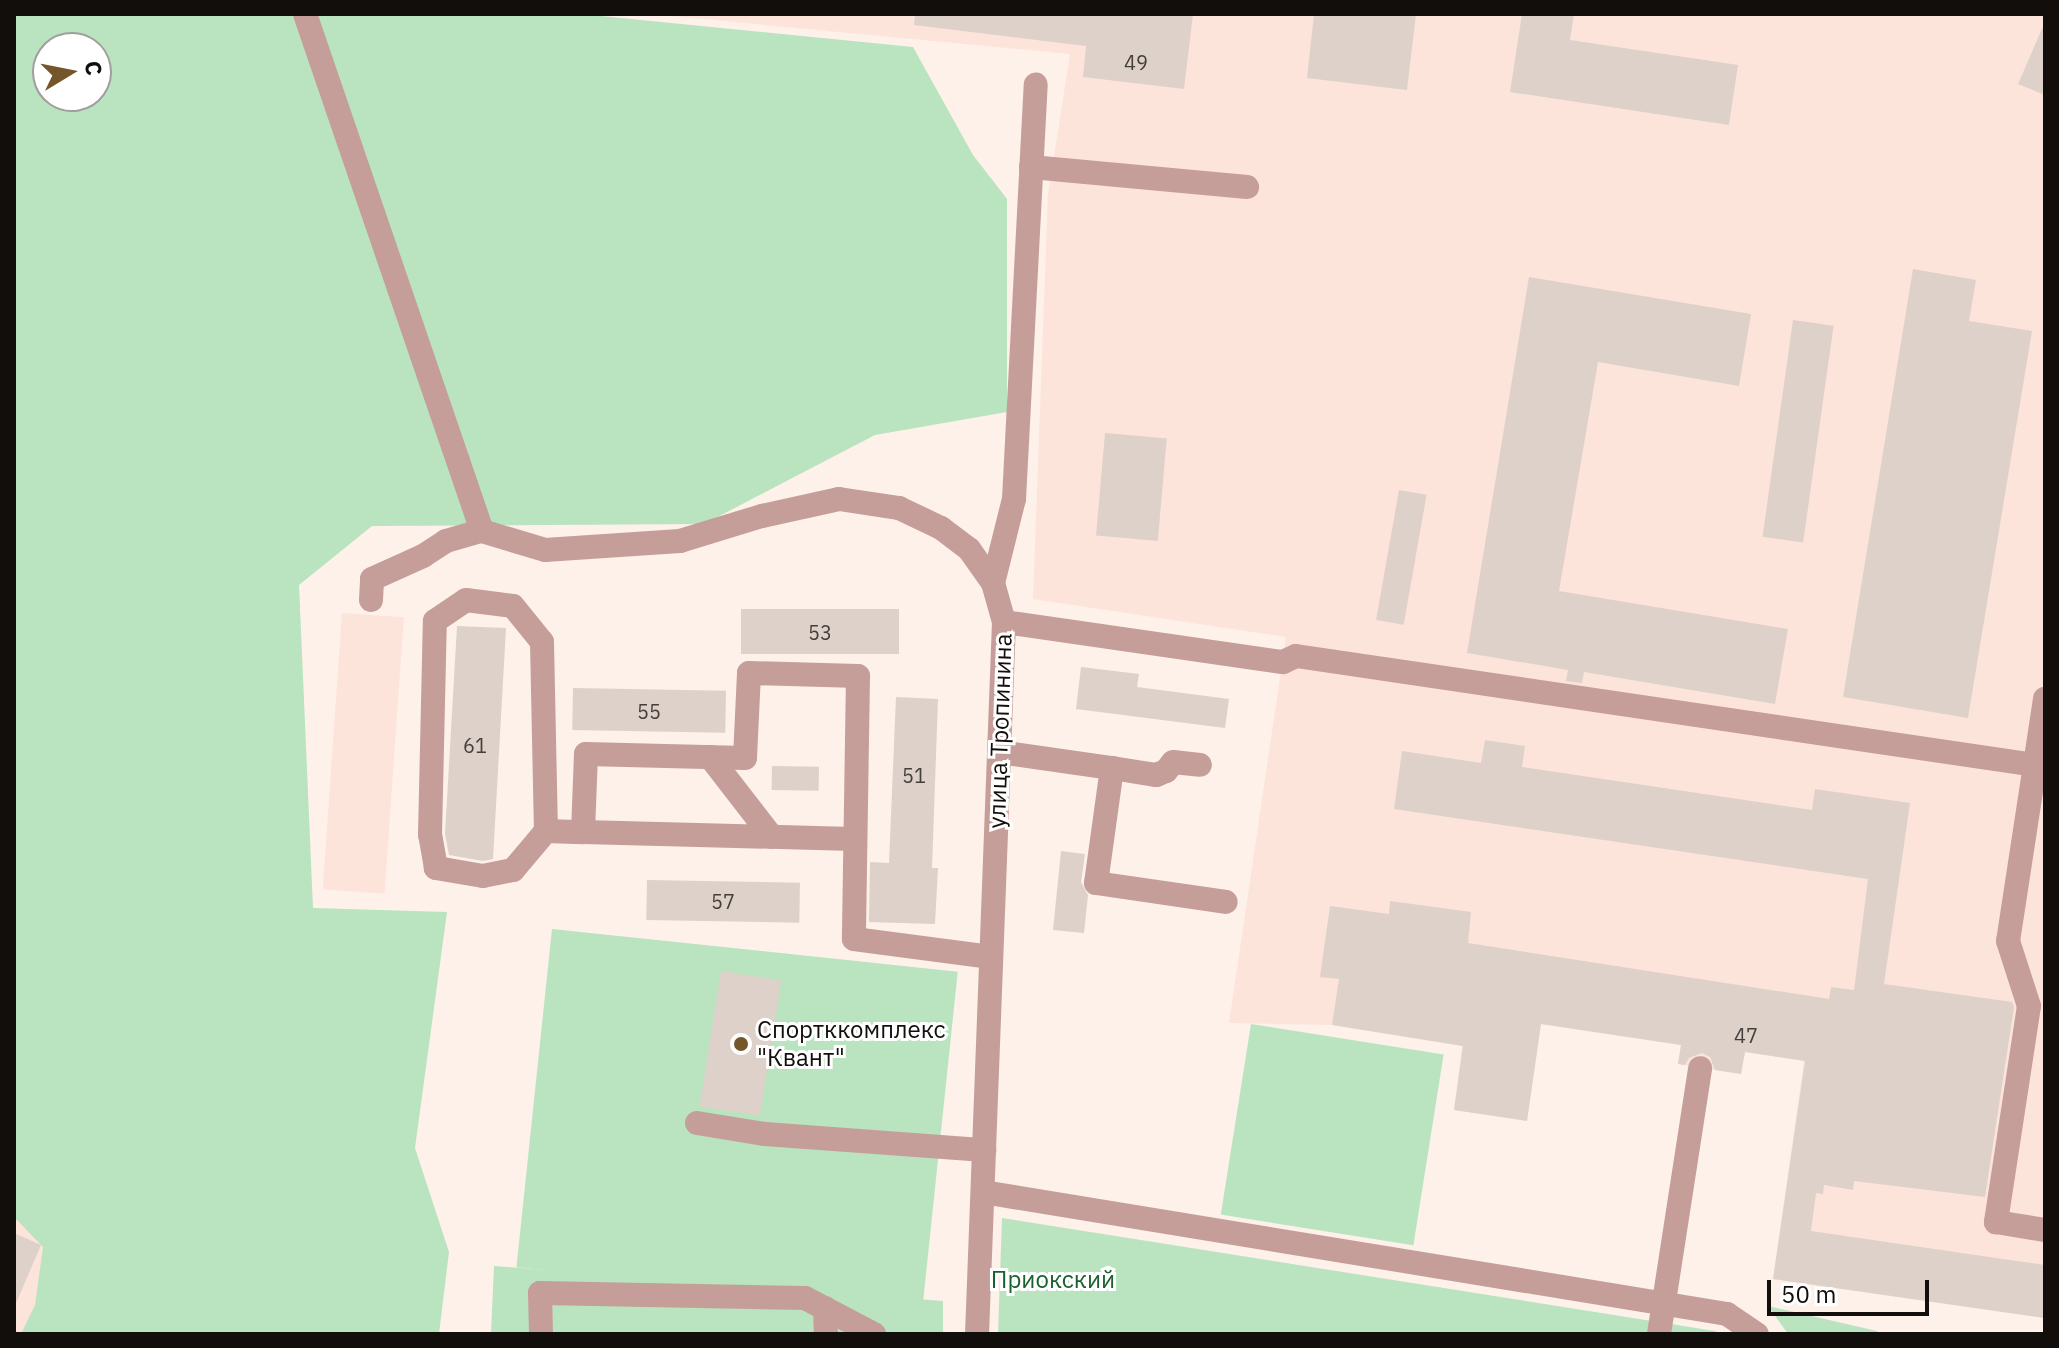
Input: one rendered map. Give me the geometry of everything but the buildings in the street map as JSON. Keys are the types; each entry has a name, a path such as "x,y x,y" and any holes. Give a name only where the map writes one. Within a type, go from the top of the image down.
{"street":[{"path":"305,14 482,531 446,541 372,579 371,600"},
{"path":"993,583 1014,499 1036,85"},
{"path":"1031,167 1247,187"},
{"name":"улица Тропинина","path":"482,531 545,550 680,541 762,516 839,499 899,508 941,528 969,549 993,583 1004,622 977,1334"},
{"path":"466,600 513,606 542,642 546,831 513,870 483,876 436,868 430,835 435,621 466,600"},
{"path":"1004,622 1283,662 1296,656 2035,765"},
{"path":"583,832 586,754 745,758 749,673 858,676 853,839 854,939 991,957"},
{"path":"2045,699 2008,941 2029,1006 1996,1222 2045,1230"},
{"path":"999,752 1156,775 1166,771 1173,762 1200,765"},
{"path":"710,757 772,837"},
{"path":"1112,768 1096,883 1226,902"},
{"path":"546,831 853,839"},
{"path":"1659,1334 1700,1068"},
{"path":"697,1123 765,1134 984,1150"},
{"path":"983,1192 1727,1314 1757,1334"},
{"path":"541,1334 540,1293 805,1298 874,1334"},
{"path":"825,1308 826,1334"}],"shaded area":[{"path":"650,14 2045,14 2045,1318 1773,1279 1804,1061 1745,1052 1741,1074 1678,1064 1681,1045 1541,1024 1527,1121 1454,1110 1462,1046 1332,1025 1229,1023 1286,637 1033,599 1048,195 1070,54"},
{"path":"342,613 404,617 385,894 323,889"},
{"path":"14,1209 129,1334 14,1334"}],"green space":[{"path":"14,14 581,14 913,47 973,155 1007,199 1007,412 875,435 704,524 372,526 299,585 313,908 447,912 415,1148 449,1252 439,1334 21,1334 35,1305 43,1247 14,1217"},
{"path":"552,929 958,972 922,1310 516,1267"},
{"path":"1251,1024 1444,1055 1413,1245 1221,1215"},
{"name":"Приокский","path":"1002,1218 1715,1331 1719,1334 998,1334"},
{"path":"494,1266 943,1301 943,1334 491,1334"},
{"path":"1768,1306 1877,1331 1877,1334 1788,1334"}],"place":[{"name":"Спортккомплекс \"Квант\"","path":"741,1044"}]}
